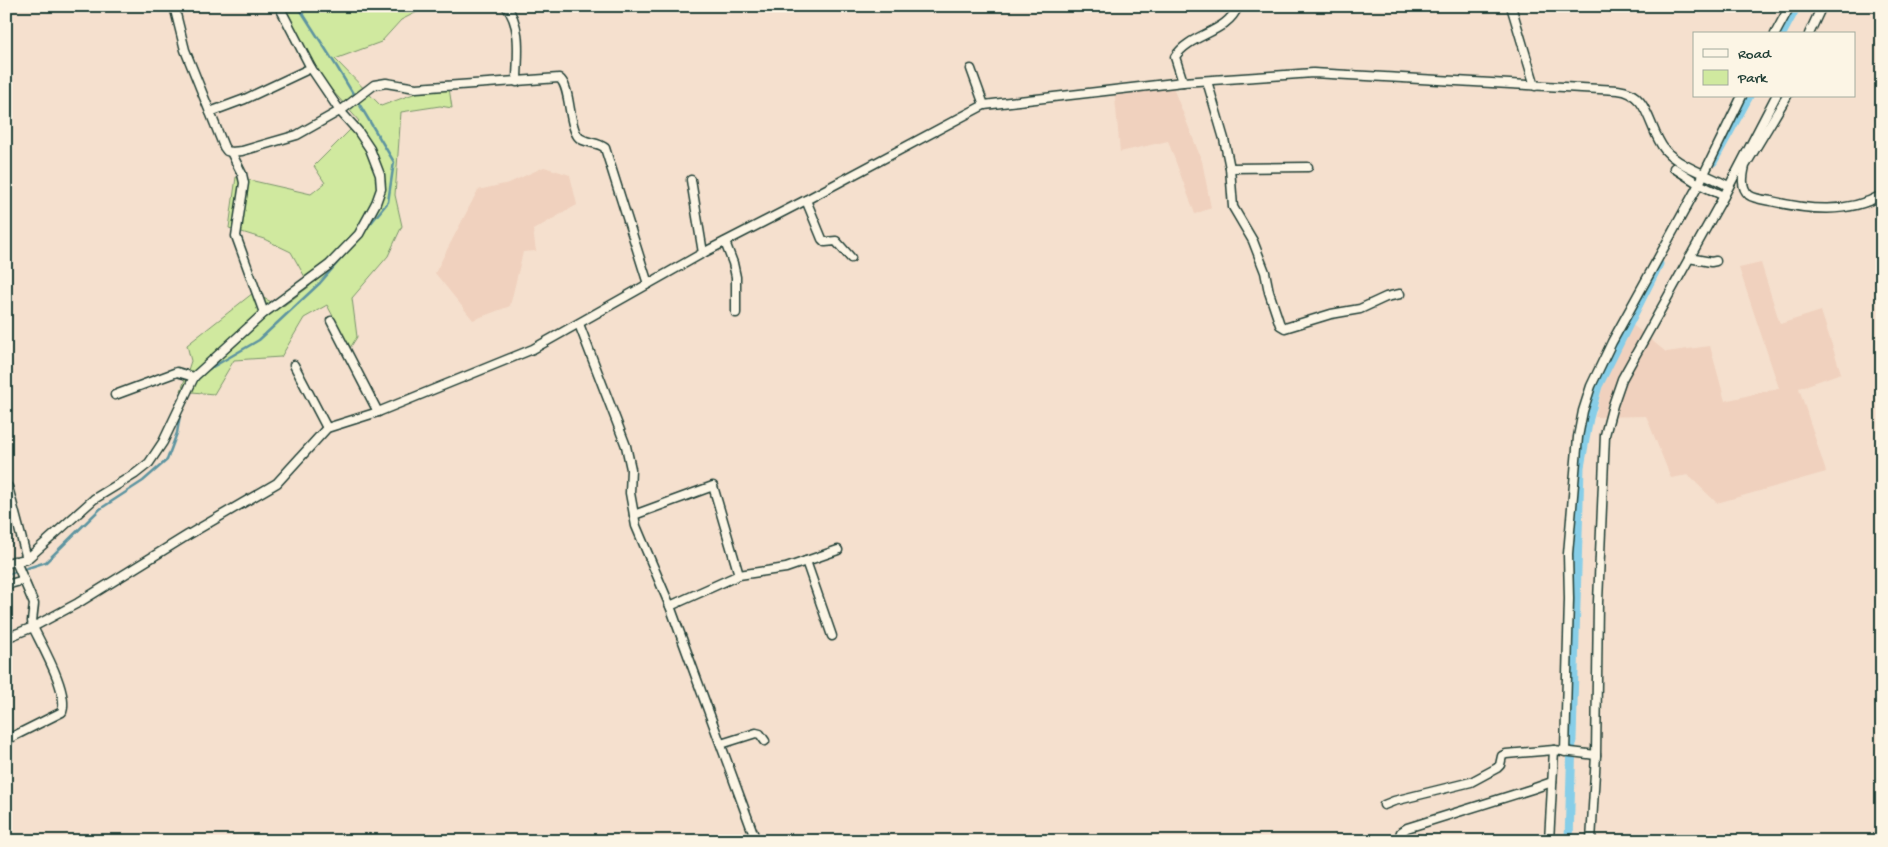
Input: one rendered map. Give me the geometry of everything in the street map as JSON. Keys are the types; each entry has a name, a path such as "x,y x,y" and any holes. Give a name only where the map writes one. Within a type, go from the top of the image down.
{"street":[{"path":"174,6 185,50 224,147 231,152 242,174 244,184 236,236 264,313"},
{"path":"6,740 62,712 63,707 61,689 33,627 34,604 23,578 12,563 27,559 94,499 135,474 149,463 163,442 194,377 264,313 329,265 359,234 381,189 380,175 376,162 358,131 311,68 279,6"},
{"path":"506,6 512,13 518,33 517,82"},
{"path":"1183,82 1177,67 1175,57 1177,54 1188,45 1227,22 1238,6"},
{"path":"1511,6 1535,86"},
{"path":"1776,32 1790,6"},
{"path":"1810,32 1822,6"},
{"path":"210,112 245,99 311,68"},
{"path":"971,69 984,105"},
{"path":"6,638 33,627 78,603 277,483 327,428 378,412 521,355 703,253 984,105 1183,82 1313,72 1627,91 1636,97 1644,108 1664,149 1674,158 1725,184"},
{"path":"231,152 254,148 271,141 297,135 341,110 374,85 386,83 416,88 559,78 562,80 575,133 580,140 600,144 605,148 648,284"},
{"path":"1207,81 1224,139 1230,168 1233,207 1253,241 1265,272 1275,313 1282,328 1331,314 1360,309 1386,297 1400,294"},
{"path":"1567,752 1568,554 1578,437 1583,411 1591,386 1612,342 1700,184 1741,98"},
{"path":"1591,841 1592,754 1605,435 1622,379 1689,258 1725,184 1775,98"},
{"path":"1786,98 1745,166 1742,178 1749,195 1774,202 1819,209 1854,206 1882,196"},
{"path":"1230,168 1308,168"},
{"path":"1674,168 1721,195"},
{"path":"691,180 703,253"},
{"path":"806,200 822,239 825,242 836,241 851,258"},
{"path":"725,242 733,263 736,278 736,313"},
{"path":"1689,258 1711,262 1716,260"},
{"path":"331,321 378,412"},
{"path":"579,324 626,446 631,468 630,493 636,526 670,606 756,841"},
{"path":"294,365 327,428"},
{"path":"115,395 177,372 194,377"},
{"path":"634,515 713,486 739,575"},
{"path":"8,487 27,559"},
{"path":"670,606 739,575 786,568 838,550"},
{"path":"806,561 832,636"},
{"path":"6,585 23,578"},
{"path":"720,744 756,733 760,734 765,741"},
{"path":"1549,841 1554,750"},
{"path":"1384,805 1472,782 1500,766 1502,756 1506,754 1554,750 1592,754"},
{"path":"1398,841 1401,832 1406,828 1519,794 1552,782"}],"shaded area":[{"path":"1170,80 1202,161 1211,208 1195,214 1168,141 1120,152 1114,87"},
{"path":"544,167 570,175 577,205 533,230 536,251 523,252 510,306 473,320 435,273 478,190 509,183"},
{"path":"1761,263 1780,324 1821,311 1841,373 1799,388 1826,472 1717,503 1688,475 1671,478 1646,416 1595,417 1608,363 1629,322 1666,352 1710,346 1725,401 1779,388 1739,268"}],"green space":[{"path":"280,6 328,6 330,10 360,11 371,6 429,6 401,20 381,42 335,59 381,106 448,81 452,108 440,106 401,112 395,195 402,226 388,256 352,298 357,337 350,348 327,305 304,318 281,357 234,360 214,394 181,391 191,361 187,345 253,293 282,307 310,286 291,252 264,239 229,228 236,177 311,194 325,183 314,166 359,121 297,50"},
{"path":"1004,836 1050,841 995,841"}],"waterway":[{"path":"298,6 394,162 388,202 366,229"},
{"path":"1783,32 1797,6"},
{"path":"1713,162 1748,98"},
{"path":"204,372 259,340 320,283 345,254"},
{"path":"1569,841 1580,467 1589,418 1598,386 1659,264"},
{"path":"6,575 46,562 100,509 143,481 167,460 177,433 180,415"}]}
